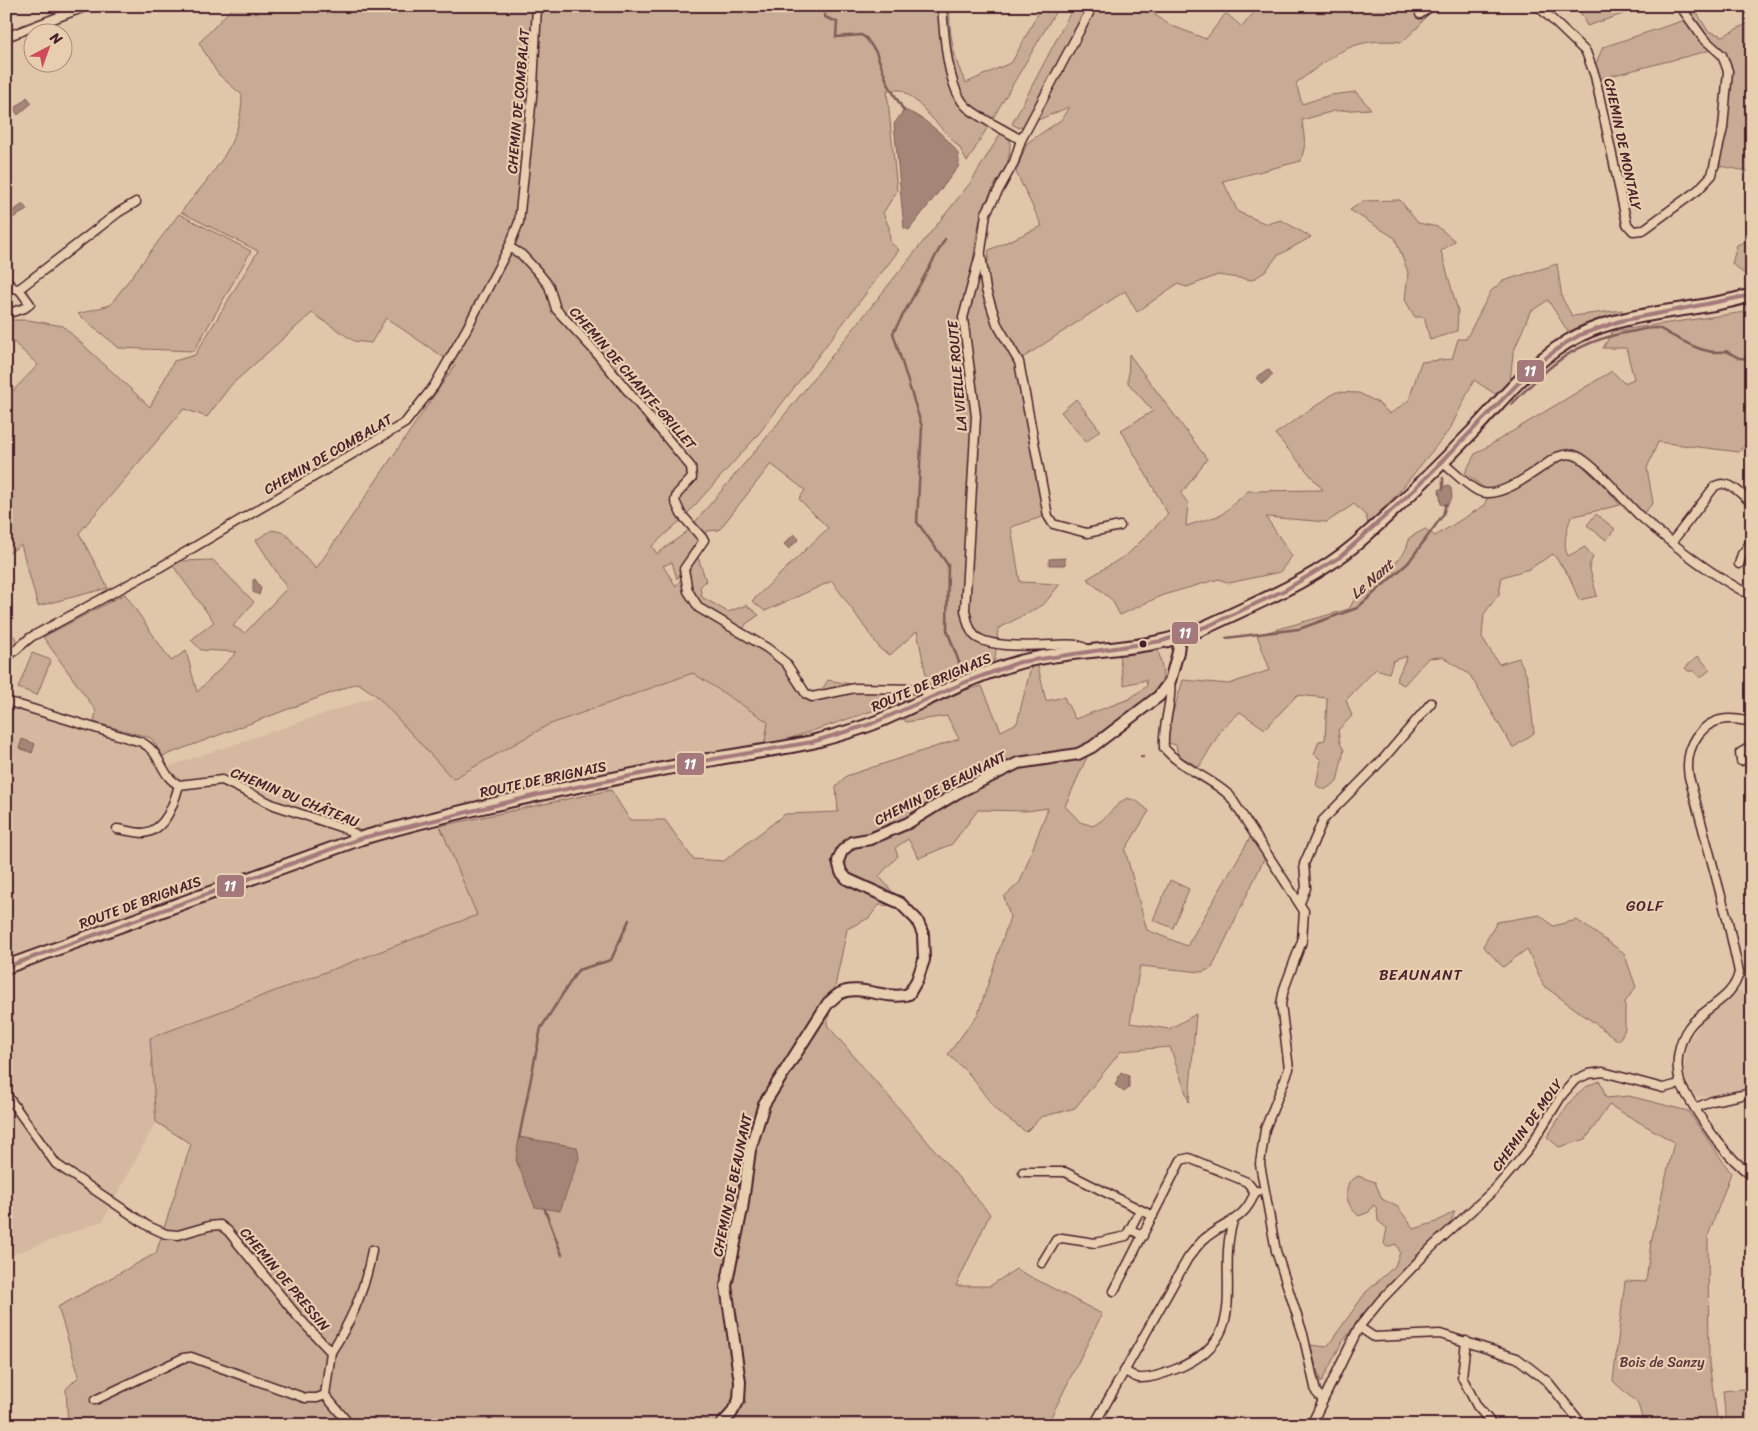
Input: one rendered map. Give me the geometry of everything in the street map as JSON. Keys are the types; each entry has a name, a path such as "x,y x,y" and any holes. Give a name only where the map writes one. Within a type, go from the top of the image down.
{"main road":[{"name":"ROUTE DE BRIGNAIS","path":"6,967 362,838 472,809 813,742 875,723 932,695 977,676 1023,661 1092,652 1180,636 1204,628 1296,584 1335,561 1356,544 1442,462 1534,367 1558,348 1582,334 1611,323 1724,303 1752,295"}],"street":[{"path":"6,37 73,9 87,6"},
{"name":"CHEMIN DE COMBALAT","path":"6,658 30,638 157,569 405,423 434,386 509,247 520,213 533,87 538,6"},
{"path":"942,6 953,82 959,99 967,108 985,120 1021,140"},
{"path":"1420,14 1432,6"},
{"name":"CHEMIN DE MONTALY","path":"1538,6 1586,52 1595,76 1627,224 1633,231 1643,230 1698,190 1712,175 1723,128 1728,71 1722,55 1703,38 1680,6"},
{"name":"LA VIEILLE ROUTE","path":"1088,13 1021,140 1014,162 986,213 981,251 963,318 976,416 965,610 968,625 975,636 987,642 1036,646 1075,644 1092,652"},
{"path":"19,289 119,212 136,202"},
{"name":"CHEMIN DE CHANTE-GRILLET","path":"509,247 522,255 537,270 549,286 556,309 688,462 692,471 692,478 678,494 675,501 681,514 704,540 684,569 688,591 699,608 767,648 786,663 806,694 817,697 855,688 921,689 932,695"},
{"path":"981,251 986,290 998,324 1018,362 1048,516 1053,524 1087,533 1120,526"},
{"path":"6,280 14,288 19,289 30,304 25,308 6,314"},
{"path":"1442,462 1479,492 1489,494 1511,486 1557,457 1564,454 1572,454 1586,463 1640,516 1711,574 1752,596"},
{"path":"1672,542 1715,486 1721,482 1728,484 1752,503"},
{"path":"1739,564 1742,554 1752,541"},
{"name":"CHEMIN DE BEAUNANT","path":"721,1425 731,1414 738,1400 740,1382 726,1279 742,1209 750,1150 764,1104 828,1003 841,992 854,991 899,997 909,994 917,980 924,960 924,934 917,920 900,903 848,879 841,872 838,860 842,851 852,842 870,839 908,823 957,793 1018,763 1078,754 1092,747 1160,696 1170,681 1178,652 1180,636"},
{"path":"1170,681 1172,696 1162,731 1164,748 1176,760 1217,783 1230,796 1300,903 1305,924 1302,941 1284,989 1281,1004 1289,1069 1265,1128 1260,1164 1276,1251 1302,1334 1316,1392 1322,1400"},
{"path":"6,701 141,742 154,750 167,775 179,785 169,812 154,829 144,832 117,829"},
{"path":"1300,903 1306,888 1304,864 1323,820 1384,758 1431,703"},
{"path":"1752,722 1731,719 1716,722 1698,735 1691,744 1688,755 1689,777 1727,918 1739,972 1738,978 1729,992 1699,1017 1686,1033 1678,1058 1680,1084 1695,1108 1726,1153 1752,1176"},
{"path":"1742,761 1740,753 1752,746"},
{"name":"CHEMIN DU CHÂTEAU","path":"179,785 222,780 274,805 346,829 362,838"},
{"name":"CHEMIN DE MOLY","path":"1311,1425 1360,1327 1381,1300 1432,1247 1495,1189 1528,1150 1562,1095 1575,1080 1603,1072 1663,1088 1680,1084"},
{"path":"1695,1108 1752,1092"},
{"name":"CHEMIN DE PRESSIN","path":"6,1094 56,1164 148,1226 166,1234 178,1235 209,1226 220,1225 228,1231 298,1317 331,1352"},
{"path":"1114,1291 1181,1160 1189,1158 1247,1182 1255,1192"},
{"path":"1023,1172 1065,1172 1153,1216"},
{"path":"1255,1192 1265,1189"},
{"path":"1094,1425 1188,1258 1204,1239 1242,1216 1251,1204 1255,1192"},
{"path":"1042,1263 1056,1240 1062,1238 1095,1243 1126,1236 1140,1210"},
{"path":"1125,1371 1138,1378 1168,1372 1190,1363 1209,1349 1222,1330 1228,1308 1227,1240 1233,1221"},
{"path":"1130,1229 1143,1236"},
{"name":"CHEMIN DE PRESSIN","path":"325,1395 331,1352 340,1338 368,1276 372,1250"},
{"path":"1360,1327 1374,1336 1440,1334 1517,1358 1548,1382 1576,1418 1578,1425"},
{"path":"1466,1341 1462,1377 1476,1406 1493,1425"},
{"path":"95,1400 183,1358 191,1357 305,1398 317,1398 325,1395 350,1425"}],"shaded area":[{"path":"27,97 32,103 18,115 14,109"},
{"path":"904,110 918,116 949,141 958,154 959,161 959,166 909,230 904,228 894,124"},
{"path":"23,204 27,210 13,218 10,213"},
{"path":"1266,370 1269,370 1273,375 1262,384 1256,378"},
{"path":"1447,485 1451,488 1452,498 1447,506 1441,504 1439,490"},
{"path":"794,534 799,539 789,549 784,544"},
{"path":"1065,558 1065,565 1049,565 1049,559"},
{"path":"255,579 261,588 259,595 253,592 253,580"},
{"path":"681,671 693,673 768,722 764,747 608,777 611,790 441,826 478,915 328,1417 150,1038 156,1122 103,1221 6,1257 6,704 142,745 161,769 377,696 453,778 548,725"},
{"path":"22,739 35,744 32,753 19,748"},
{"path":"1738,991 1742,991 1743,998 1752,1000 1752,1088 1742,1092 1697,1097 1689,1088 1684,1072 1687,1044 1701,1022"},
{"path":"1121,1072 1129,1076 1129,1088 1124,1092 1115,1085"},
{"path":"519,1137 577,1147 579,1158 560,1211 535,1207 516,1160"}],"green space":[{"path":"234,6 950,6 953,46 958,65 966,83 1012,62 1042,6 1059,6 967,162 960,148 917,102 902,90 887,90 897,191 883,213 889,227 890,242 899,250 757,436 687,514 683,510 677,516 680,521 652,546 657,554 689,530 692,534 698,529 695,522 766,438 971,182 1001,133 1010,140 1010,150 1006,166 991,191 981,215 973,261 988,262 989,250 1042,226 1016,172 1027,143 1061,120 1069,107 1019,128 1012,124 1074,6 1142,6 1170,25 1206,39 1226,13 1242,27 1259,6 1434,6 1418,27 1402,42 1384,41 1356,45 1334,56 1296,83 1302,104 1330,95 1356,92 1371,109 1334,111 1302,120 1305,144 1301,161 1223,181 1238,212 1267,224 1281,220 1311,237 1277,256 1265,272 1252,280 1218,275 1187,287 1177,284 1137,312 1125,291 1021,359 1047,488 1045,516 1011,527 1020,582 1060,584 1044,604 998,629 995,660 928,685 917,631 890,655 881,650 832,581 765,611 752,601 828,528 799,499 805,490 771,464 719,530 707,531 677,579 672,562 663,566 676,586 698,557 706,581 700,587 702,597 728,612 746,605 759,615 746,624 740,635 767,651 784,666 806,697 816,699 828,680 906,694 908,699 764,747 768,722 693,673 548,725 453,779 377,696 358,683 163,756 151,738 94,722 96,711 43,637 125,594 171,661 186,651 197,692 237,652 201,650 191,640 214,622 173,566 181,561 213,560 254,602 233,626 245,633 287,588 256,540 272,530 285,533 316,569 455,365 386,318 371,343 354,341 312,313 231,385 207,417 184,409 79,533 108,588 38,606 21,545 6,555 6,398 38,365 6,335 6,320 28,320 63,326 150,407 174,361 195,355 258,251 181,212 222,159 237,129 241,113 242,95 218,74 199,43"},
{"path":"1583,6 1647,6 1587,26 1579,9"},
{"path":"1680,6 1693,6 1708,31 1723,36 1752,21 1752,172 1720,166 1728,71 1715,49 1599,79 1595,65 1603,47 1688,19"},
{"path":"1400,200 1418,223 1438,227 1455,241 1441,251 1458,311 1457,331 1430,340 1424,317 1415,317 1405,300 1408,272 1395,238 1350,210 1363,201"},
{"path":"179,214 251,251 194,351 119,348 78,314 110,305"},
{"path":"1752,239 1752,280 1732,264 1737,245"},
{"path":"1557,264 1562,298 1572,316 1622,310 1623,316 1584,324 1568,332 1548,300 1530,312 1513,353 1510,382 1495,394 1474,380 1450,429 1399,492 1368,524 1366,516 1354,504 1327,522 1266,517 1292,556 1280,572 1229,583 1219,579 1163,595 1120,615 1112,600 1087,579 1128,554 1168,514 1121,430 1153,411 1128,383 1129,354 1207,459 1181,494 1188,503 1186,526 1221,515 1248,491 1323,490 1275,434 1336,392 1359,393 1377,402 1390,414 1409,400 1421,362 1452,359 1458,339 1466,339 1491,291 1503,281"},
{"path":"1752,311 1752,436 1739,452 1658,442 1647,468 1653,503 1643,514 1582,455 1567,449 1531,470 1535,476 1565,459 1576,460 1606,488 1620,505 1571,517 1567,531 1565,547 1568,556 1585,547 1593,557 1589,566 1597,596 1579,600 1569,576 1553,554 1529,569 1502,577 1499,594 1484,614 1482,637 1499,664 1519,658 1528,679 1534,733 1513,748 1470,675 1443,657 1428,658 1404,685 1396,681 1407,656 1393,661 1389,673 1376,669 1346,700 1352,716 1338,730 1340,743 1344,750 1337,782 1324,790 1316,785 1321,760 1314,754 1319,741 1325,740 1327,698 1297,695 1265,729 1240,712 1222,729 1199,767 1178,755 1176,745 1168,743 1167,731 1183,680 1229,684 1270,670 1257,635 1349,609 1359,592 1402,555 1407,547 1409,538 1425,529 1435,536 1485,505 1488,491 1465,473 1475,454 1612,371 1624,383 1634,379 1626,348 1603,348 1613,331"},
{"path":"1076,399 1100,430 1086,442 1061,412"},
{"path":"1596,514 1615,529 1606,540 1587,525"},
{"path":"6,624 19,644 6,655"},
{"path":"1158,650 1163,671 1161,684 1157,691 1139,708 1085,745 1087,757 1065,806 1080,822 1093,826 1127,798 1137,801 1149,811 1125,850 1147,930 1187,946 1251,836 1265,857 1212,968 1202,972 1140,966 1130,1023 1169,1029 1196,1014 1189,1102 1170,1047 1121,1051 1075,1108 1041,1117 1026,1132 996,1110 970,1075 948,1054 978,1014 1010,917 1004,897 1020,882 1048,808 1027,811 978,810 952,844 919,858 908,839 895,848 898,856 879,876 896,896 897,906 879,905 869,918 847,929 827,1025 990,1214 956,1286 990,1286 1016,1269 1102,1314 1047,1425 68,1425 66,1389 79,1376 58,1307 156,1253 191,1144 156,1122 150,1038 477,915 440,826 611,790 630,820 665,820 693,859 724,861 785,814 838,812 836,787 846,776 959,739 947,716 906,722 902,717 953,693 982,686 1001,731 1017,723 1031,667 1038,666 1046,701 1064,697 1075,719 1129,699 1147,686 1146,680 1124,685 1119,655"},
{"path":"32,653 51,660 37,695 18,688"},
{"path":"1698,656 1710,670 1700,678 1694,671 1688,671 1685,668"},
{"path":"1170,880 1189,889 1173,928 1153,920"},
{"path":"1540,915 1553,926 1577,920 1624,953 1636,987 1625,1002 1625,1029 1619,1041 1544,986 1527,949 1503,967 1483,946 1497,922"},
{"name":"Bois de Sanzy","path":"1600,1081 1606,1098 1629,1096 1688,1111 1731,1173 1708,1236 1709,1363 1718,1425 1644,1425 1638,1404 1613,1381 1625,1281 1646,1282 1651,1242 1674,1142 1609,1105 1586,1139 1559,1147 1547,1137 1575,1096 1582,1090"},
{"path":"1358,1176 1375,1182 1382,1199 1398,1207 1414,1229 1436,1222 1455,1211 1450,1224 1365,1311 1341,1344 1321,1383 1310,1345 1327,1347 1366,1292 1395,1266 1400,1252 1396,1244 1387,1247 1384,1244 1387,1228 1378,1221 1377,1208 1373,1205 1369,1212 1359,1216 1352,1209 1348,1201 1347,1192 1349,1182"},
{"path":"1752,1388 1752,1425 1726,1425 1723,1391"}],"waterway":[{"path":"824,6 825,17 837,22 836,37 861,35 866,38 876,52 888,84 904,111"},
{"path":"945,239 893,333 922,427 917,522 948,565 947,630 963,673"},
{"name":"Le Nant","path":"1512,404 1551,367 1578,349 1610,336 1646,329 1659,329 1704,350 1712,352 1726,351 1739,358 1752,359"},
{"name":"Le Nant","path":"1443,478 1443,489"},
{"name":"Le Nant","path":"1226,638 1299,629 1357,608 1408,563 1443,515 1446,504"},
{"path":"519,1138 541,1028 578,970 611,960 629,920"},
{"path":"545,1210 562,1255"}],"transit line":[{"name":"11","path":"6,967 362,838 537,795 714,759 812,742 871,724 966,682 1020,662 1162,641 1208,626 1285,590 1340,557 1415,489 1535,366 1564,344 1580,335 1620,321 1752,295"}],"district":[{"name":"GOLF","path":"1645,906"},
{"name":"BEAUNANT","path":"1421,975"}]}
